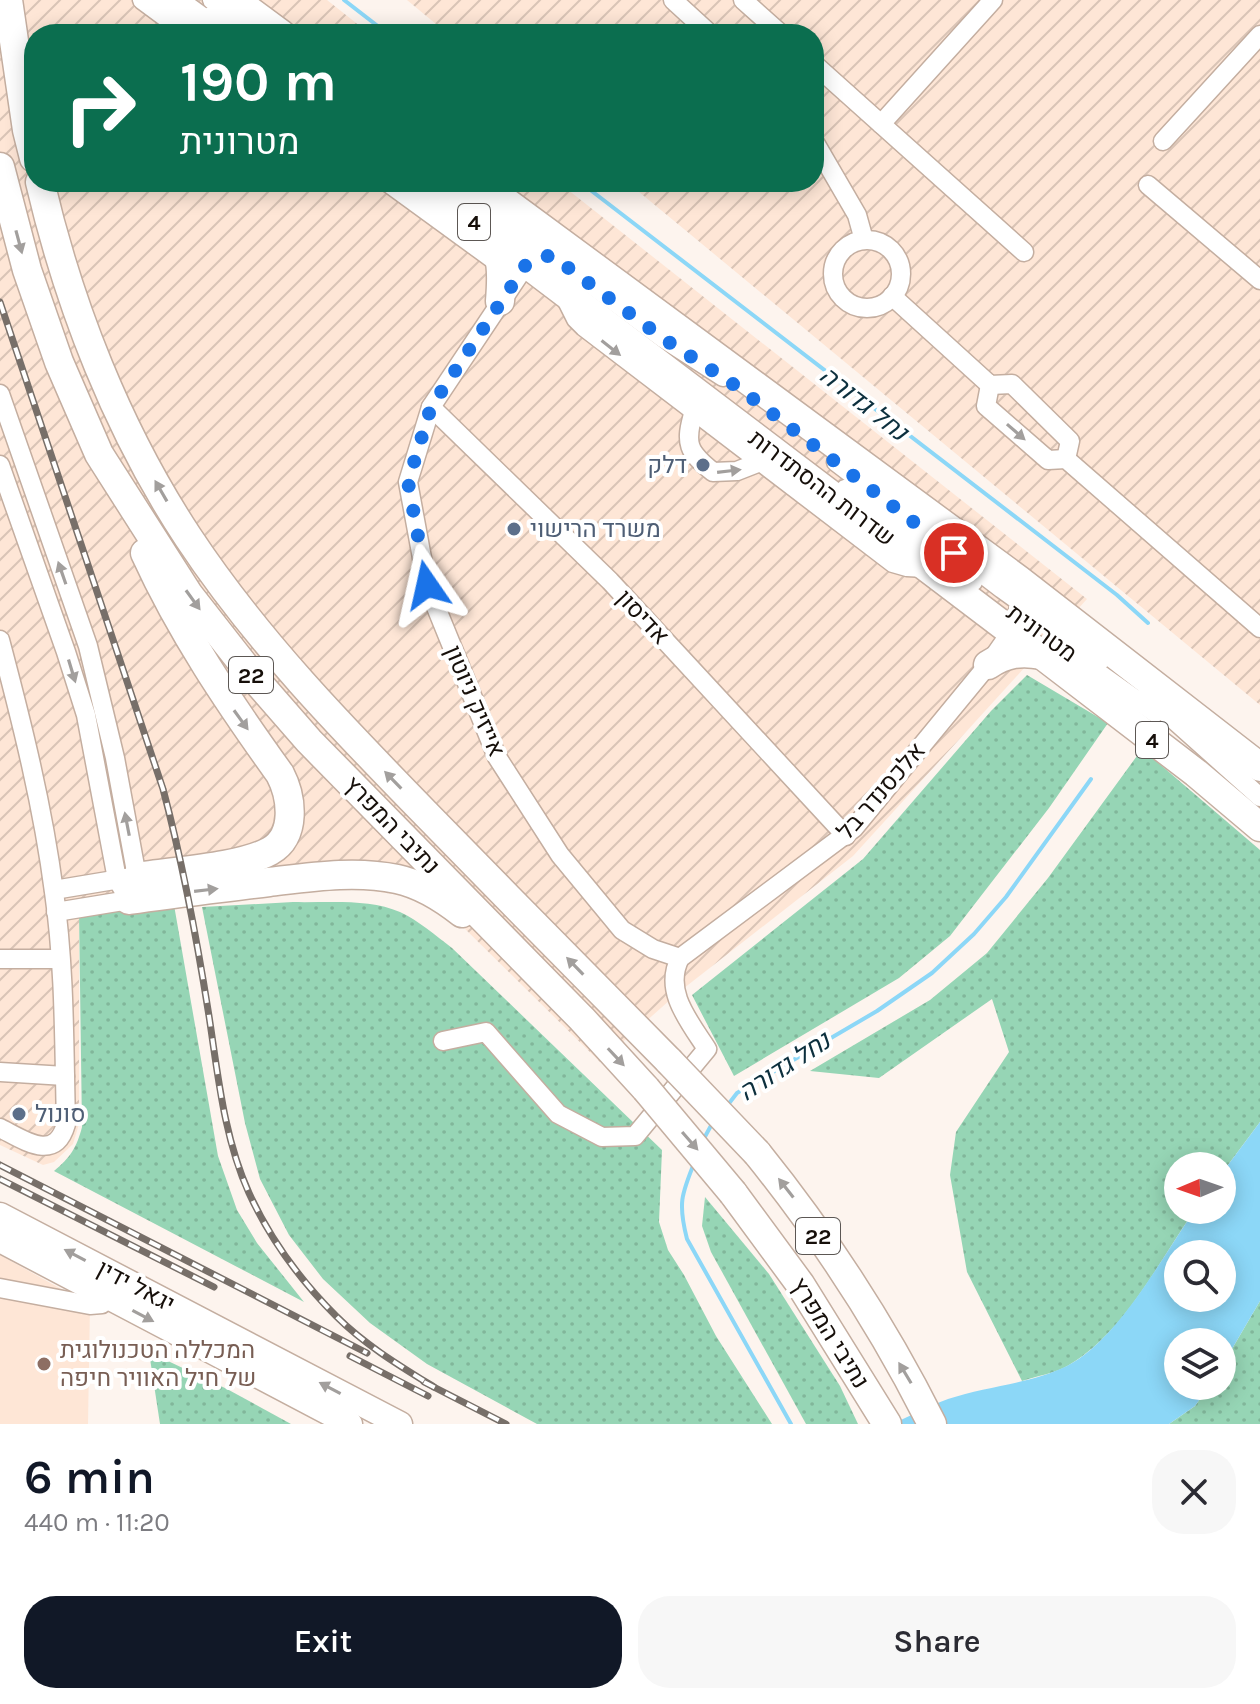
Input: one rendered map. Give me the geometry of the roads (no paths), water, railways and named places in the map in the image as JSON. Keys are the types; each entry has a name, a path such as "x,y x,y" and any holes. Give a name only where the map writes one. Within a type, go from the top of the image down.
{"highway":[{"path":"171,0 204,24"},
{"path":"235,0 267,24"},
{"path":"9,4 24,96"},
{"name":"נתיבי המפרץ","path":"0,167 27,270 59,362 99,454 189,595 254,678 309,741 582,1019 646,1089 733,1193 800,1284 887,1424"},
{"name":"נתיבי המפרץ","path":"43,192 67,280 120,413 159,488 216,577 278,657 333,719 757,1153 793,1198 875,1323 912,1383 932,1424"},
{"name":"4","path":"433,192 486,230 498,251 544,267"},
{"name":"שדרות ההסתדרות","path":"487,192 544,267 927,568 1012,609 1042,655 1196,773 1254,812"},
{"path":"500,301 544,267"},
{"name":"שדרות ההסתדרות","path":"544,267 1012,609 1247,762"},
{"path":"99,454 165,595 225,699 280,774 289,799 289,826 281,842 270,851 128,885"},
{"path":"988,665 1016,653 1042,655"},
{"path":"128,885 324,876 375,876 400,880 447,901 472,920 582,1019"}],"main road":[{"name":"יגאל ידין","path":"0,1215 400,1424"},
{"name":"יגאל ידין","path":"0,1240 99,1301 350,1424"}],"street":[{"path":"142,0 174,24"},
{"path":"190,0 222,24"},
{"path":"212,0 244,24"},
{"path":"673,0 699,24"},
{"path":"743,0 770,24"},
{"path":"881,124 993,0"},
{"path":"1163,141 1260,35"},
{"path":"824,73 1024,252"},
{"path":"824,158 857,215 864,240"},
{"path":"1148,185 1260,280"},
{"path":"405,192 544,267 584,327 893,563 927,568"},
{"name":"מטרונית","path":"447,192 544,267 1119,689 1191,736 1247,762"},
{"name":"מטרונית","path":"465,192 544,267"},
{"path":"864,240 886,245 899,264 899,286 892,296 874,307 853,305 837,290 833,279 837,258 853,243 864,240"},
{"path":"500,301 544,267"},
{"path":"892,296 990,385 1012,384 1070,441 1066,459"},
{"name":"אייזיק ניוטון","path":"500,301 431,407 408,482 427,585 497,757 560,855 622,930 653,949 680,958"},
{"path":"990,385 986,406 1048,460 1066,459 1260,628"},
{"path":"0,394 88,646 115,758 128,885"},
{"name":"אדיסון","path":"431,407 610,581 846,836"},
{"path":"694,411 689,436 694,457 713,472 737,471 760,462"},
{"path":"0,465 86,715 128,885"},
{"path":"988,665 996,635 1012,609"},
{"path":"0,640 22,722 54,890 60,959 66,1124 62,1138 56,1144 37,1146 0,1128"},
{"name":"אלכסנדר בל","path":"680,958 846,836 988,665"},
{"path":"1196,773 1214,774 1247,762"},
{"path":"1247,762 1238,797 1254,812"},
{"path":"54,890 128,885"},
{"path":"56,912 128,885"},
{"path":"443,1041 486,1032 558,1114 602,1137 635,1136 707,1049 678,1004 673,971 680,958"},
{"path":"0,959 60,959"},
{"path":"0,1072 65,1076"},
{"path":"0,1288 99,1301"}],"water":[{"path":"1260,1122 1260,1301 1236,1342 1236,1328 1164,1328 1164,1400 1199,1400 1169,1424 892,1424 948,1399 1023,1381 1067,1366 1086,1354 1121,1318 1164,1257 1164,1312 1236,1312 1236,1240 1175,1240 1186,1224 1236,1224 1236,1154"}],"waterway":[{"name":"נחל גדורה","path":"344,0 375,24"},
{"name":"נחל גדורה","path":"593,192 1117,595 1148,623"},
{"name":"נחל גדורה","path":"727,1106 737,1093 877,1011 932,973 974,934 1006,897 1091,779"},
{"name":"נחל גדורה","path":"702,1142 713,1122"},
{"name":"נחל גדורה","path":"695,1161 682,1200 687,1239 791,1424"}],"railway":[{"path":"0,302 163,789 194,931 223,1106 240,1172 257,1210 277,1243 323,1303 371,1346 434,1387"},
{"path":"0,1165 367,1353"},
{"path":"0,1179 214,1287"},
{"path":"350,1356 428,1396"},
{"path":"424,1382 506,1424"}],"place":[{"name":"דלק","path":"703,465"},
{"name":"משרד הרישוי","path":"514,529"},
{"name":"סונול","path":"19,1114"},
{"name":"המכללה הטכנולוגית של חיל האוויר חיפה","path":"44,1364"}]}
